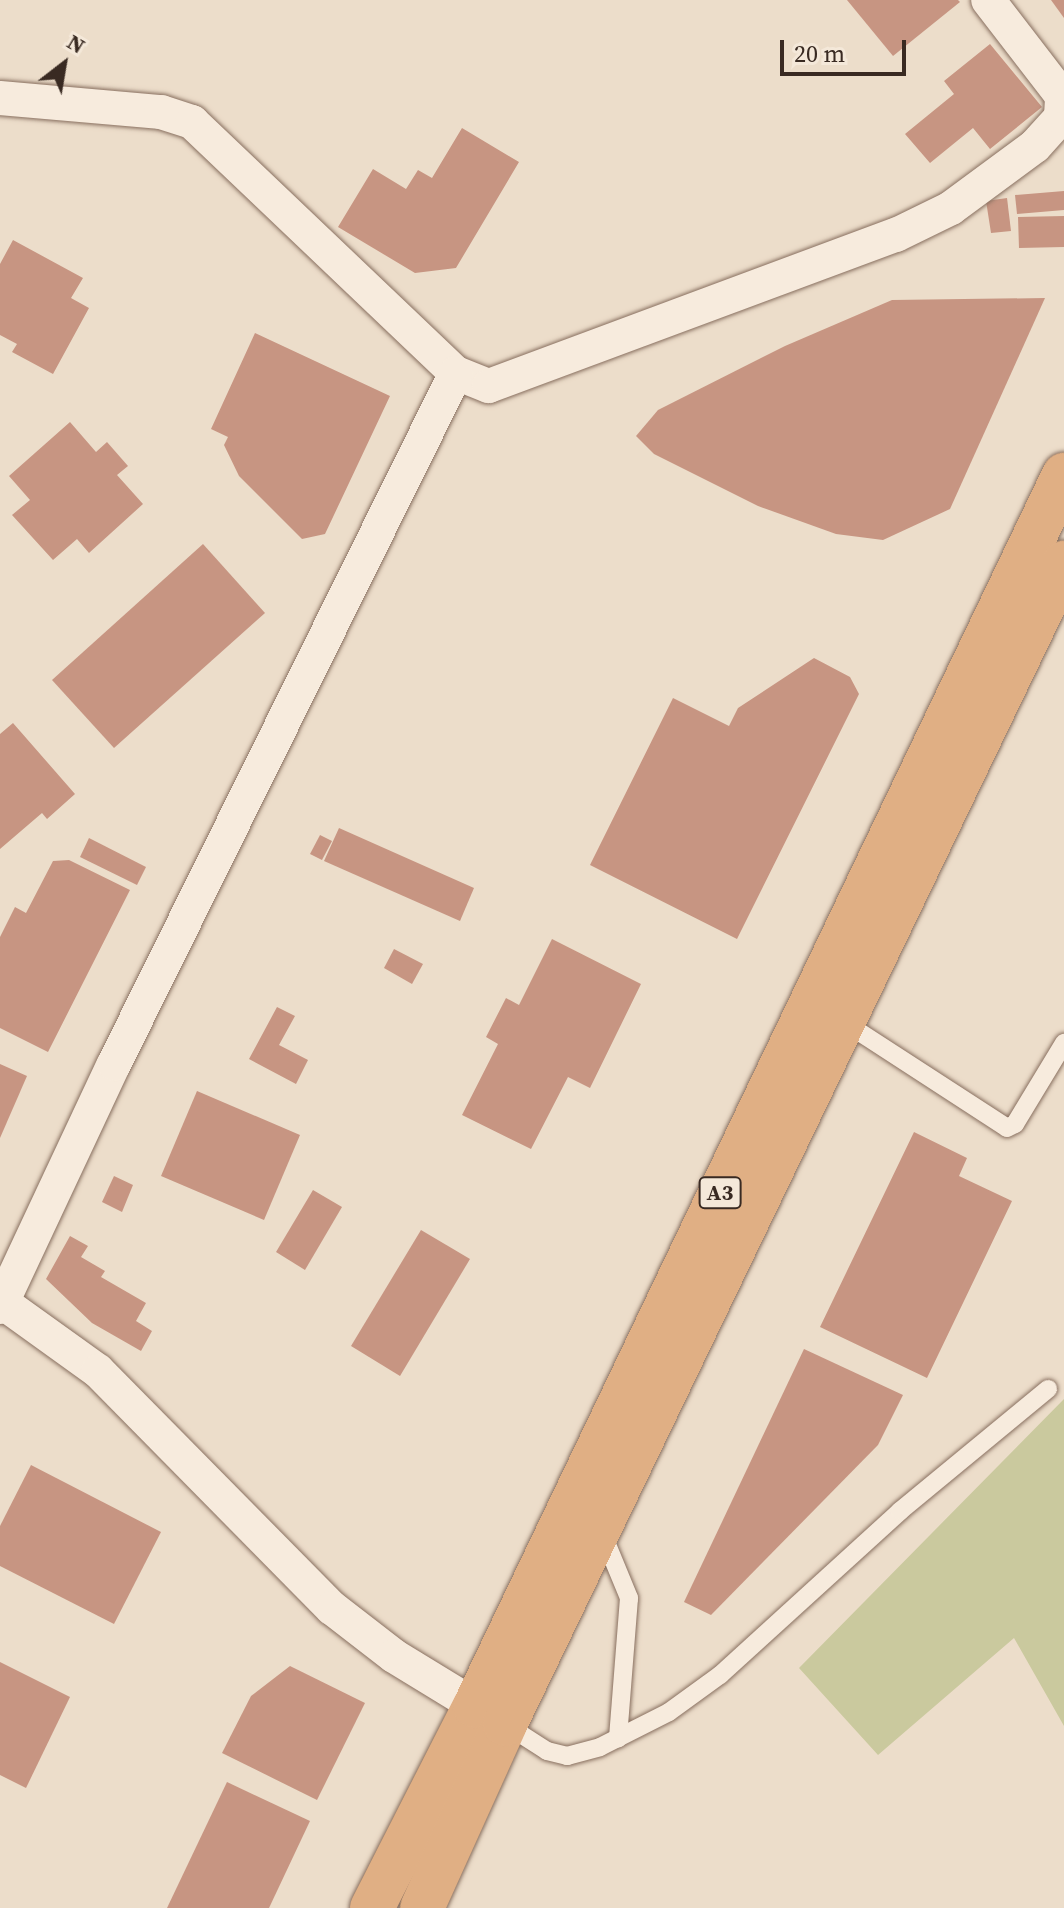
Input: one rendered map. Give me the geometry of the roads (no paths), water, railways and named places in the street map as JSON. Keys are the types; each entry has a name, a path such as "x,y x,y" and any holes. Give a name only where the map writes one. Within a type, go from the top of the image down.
{"highway":[{"name":"A3","path":"422,1908 490,1715 1064,475"},
{"name":"A3","path":"372,1908 600,1527 1064,563"}],"street":[{"path":"0,98 161,112 192,122 456,373 489,386 896,235 975,191 1053,130 1063,107 1054,80 988,0"},
{"path":"456,373 1,1304 98,1371 332,1608 394,1656 490,1715"}],"lane":[{"path":"844,1022 1007,1128 1015,1124 1064,1045"},
{"path":"490,1715 547,1751 567,1756 618,1739 669,1712 720,1675 911,1501 1048,1389"},
{"path":"600,1527 629,1598 618,1739"}]}
